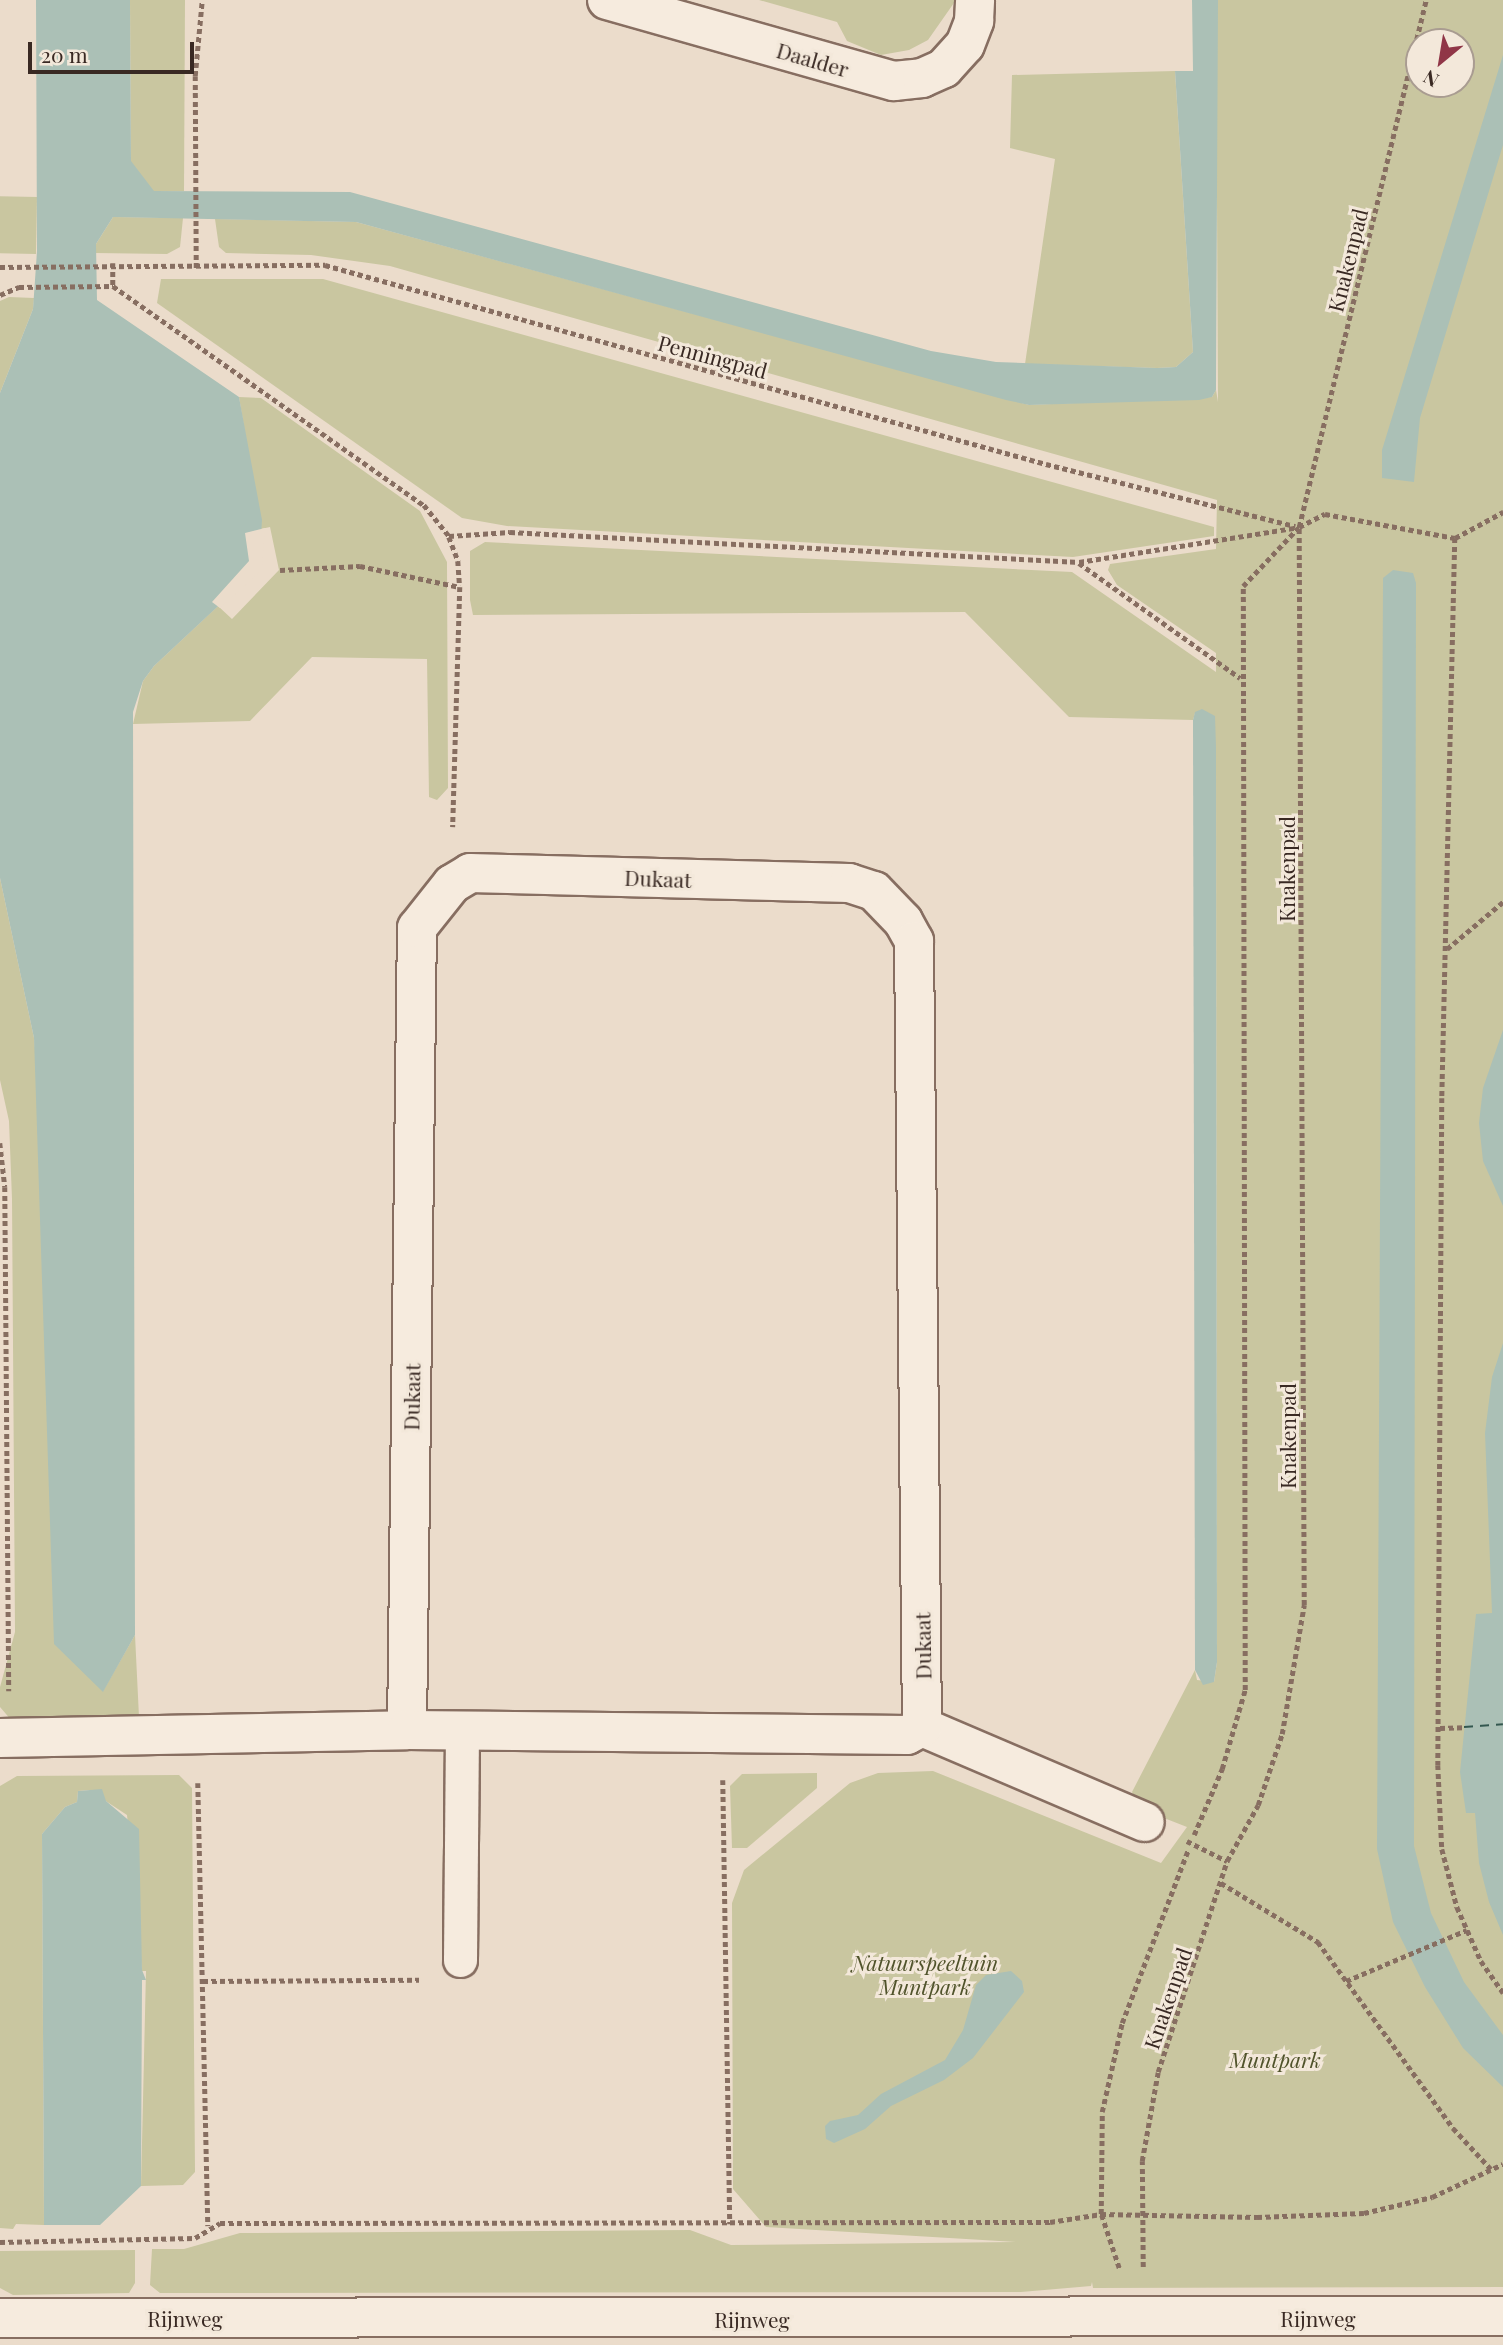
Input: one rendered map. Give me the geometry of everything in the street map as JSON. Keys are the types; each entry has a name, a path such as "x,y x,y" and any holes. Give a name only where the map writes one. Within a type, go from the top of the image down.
{"street":[{"name":"Daalder","path":"607,0 894,81 922,78 944,68 965,45 974,21 975,0"},
{"name":"Dukaat","path":"407,1730 417,929 452,884 470,873 849,883 874,891 903,921 915,941 922,1727"},
{"path":"5,1738 407,1730 907,1735 922,1727 1145,1822"},
{"name":"Rijnweg","path":"0,2318 1142,2319 1503,2316"}],"lane":[{"path":"460,1960 462,1731"}],"path":[{"path":"196,268 198,223 195,76 201,0"},
{"name":"Knakenpad","path":"1142,2319 1142,2161 1158,2073 1227,1861 1258,1805 1282,1734 1304,1605 1299,527 1426,0"},
{"path":"113,263 113,286"},
{"name":"Penningpad","path":"0,267 113,263 196,268 325,265 1045,464 1299,527"},
{"path":"0,295 19,287 113,286 424,505 449,537 458,561 460,587 452,884"},
{"path":"449,537 510,532 1079,562 1299,527 1325,514 1455,538 1503,512"},
{"name":"Knakenpad","path":"1101,2214 1102,2112 1122,2023 1222,1769 1245,1690 1241,678 1243,586 1299,527"},
{"path":"1455,538 1439,1334 1442,1849 1467,1930 1480,1961 1503,1993"},
{"path":"1079,562 1241,678"},
{"path":"280,570 360,566 460,587"},
{"path":"1447,950 1503,902"},
{"path":"0,1143 5,1187 5,1738"},
{"path":"1440,1728 1464,1727"},
{"path":"723,1733 730,2224"},
{"path":"197,1734 208,2226"},
{"path":"1221,1883 1318,1942 1452,2128 1491,2169"},
{"path":"1346,1981 1467,1930"},
{"path":"203,1981 460,1980 460,1960"},
{"path":"0,2242 195,2238 208,2226 1050,2222 1101,2214 1144,2216 1364,2213 1432,2197 1503,2164"}],"green space":[{"path":"130,0 185,0 184,191 153,191 131,162"},
{"path":"759,0 956,0 928,40 909,50 881,55 847,41 837,22"},
{"name":"Muntpark","path":"1216,0 1503,0 1503,2287 1093,2288 1092,2282 1091,2286 1021,2292 160,2293 150,2285 152,2249 184,2249 240,2233 690,2230 731,2245 1016,2242 766,2227 733,2189 732,1903 744,1870 850,1783 878,1773 933,1771 1161,1863 1187,1827 1141,1809 1132,1792 1195,1670 1197,1680 1214,1682 1217,1662 1216,748 1195,713 1193,720 1069,717 965,612 473,615 470,600 470,551 485,542 1072,572 1216,672 1216,653 1117,585 1108,570 1110,564 1216,549 1217,500 390,266 311,255 226,253 219,247 215,219 356,222 1029,405 1212,397 1216,390 1218,402"},
{"path":"1175,71 1193,352 1176,367 1025,364 1055,159 1010,148 1012,75"},
{"path":"0,196 37,197 36,254 0,253"},
{"path":"113,217 183,218 180,247 167,254 95,253 96,244"},
{"path":"161,279 323,279 1214,527 1214,536 1073,557 507,526 462,518 157,303"},
{"path":"9,297 34,298 33,309 0,393 0,301"},
{"path":"239,397 261,398 420,511 447,562 448,788 437,800 429,797 427,659 312,657 250,721 133,724 143,681 154,666 218,606 232,619 279,570 270,527 261,529"},
{"path":"0,878 34,1038 103,1691 135,1635 139,1717 12,1721 0,1707 0,1687 15,1632 12,1199 9,1121 0,1080"},
{"path":"817,1773 817,1788 747,1848 732,1848 730,1786 742,1774"},
{"path":"179,1775 192,1788 195,2172 183,2185 141,2186 146,1971 142,1971 127,1815 89,1790 78,1791 77,1802 65,1807 42,1834 44,2225 16,2224 13,2229 0,2228 0,1786 17,1776"},
{"path":"135,2250 135,2283 129,2293 13,2295 0,2288 0,2251"}],"shaded area":[{"path":"36,0 130,0 131,161 154,191 350,192 931,351 996,362 1157,368 1176,367 1193,352 1175,71 1193,71 1192,0 1218,0 1216,390 1212,397 1199,400 1029,405 356,222 113,217 96,244 97,300 239,397 262,520 259,568 154,666 143,681 133,712 135,1635 103,1692 54,1644 34,1038 0,878 0,393 33,309 37,251"},
{"path":"1503,55 1503,145 1420,418 1414,482 1382,478 1382,450"},
{"path":"1393,570 1413,573 1416,583 1414,1846 1431,1913 1464,1982 1503,2035 1503,2087 1463,2048 1425,1987 1393,1922 1377,1849 1383,578"},
{"path":"1202,709 1215,716 1216,748 1217,1662 1214,1682 1203,1685 1195,1670 1193,720 1195,712"},
{"path":"1503,1030 1503,1206 1483,1161 1479,1123 1483,1088"},
{"path":"1503,1343 1503,1935 1489,1902 1479,1863 1475,1813 1466,1813 1460,1772 1476,1614 1492,1613 1485,1433 1492,1377"},
{"path":"102,1789 106,1801 139,1829 142,1970 146,1980 142,1980 141,2186 100,2225 44,2225 42,1834 65,1807 77,1802 78,1791"},
{"path":"1011,1971 1022,1981 1024,1992 973,2058 944,2080 891,2106 865,2129 834,2143 826,2139 825,2126 830,2121 858,2115 881,2094 945,2060 963,2030 976,1985 986,1975"}],"pier":[{"path":"265,528 262,570 220,608 212,602 249,561 245,533"}],"ferry route":[{"path":"1464,1727 1503,1724"}],"park label":[{"name":"Natuurspeeltuin Muntpark","path":"925,1974"}]}
